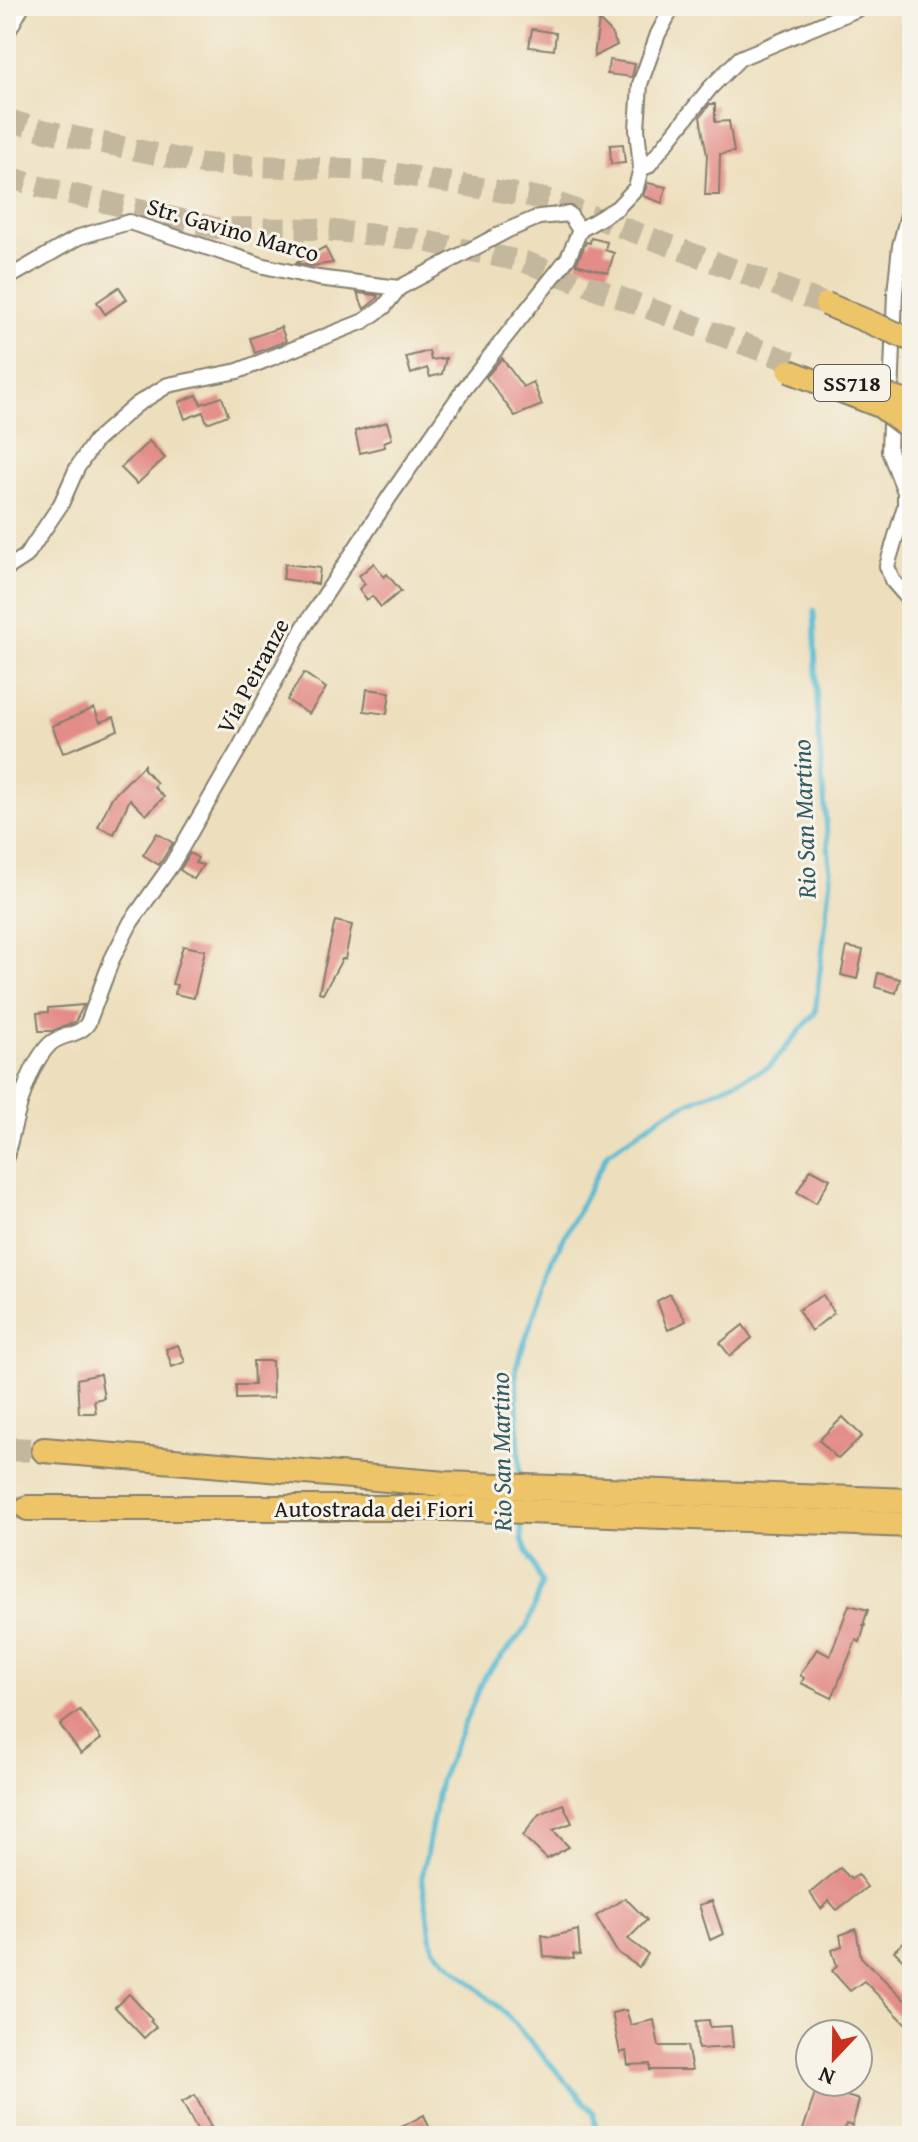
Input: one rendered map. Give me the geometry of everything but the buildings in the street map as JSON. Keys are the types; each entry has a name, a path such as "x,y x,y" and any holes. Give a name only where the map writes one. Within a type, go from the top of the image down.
{"highway":[{"name":"SS718","path":"912,329 826,304 912,340"},
{"name":"SS718","path":"912,404 790,366 880,406 912,430"},
{"name":"Autostrada dei Fiori","path":"44,1450 446,1484 912,1501"},
{"name":"Autostrada dei Fiori","path":"28,1508 447,1508 912,1525"}],"street":[{"path":"6,35 22,6"},
{"path":"6,569 26,556 61,504 77,468 95,441 136,405 168,385 238,371 364,321 384,307 399,288 508,230 539,217 569,214 580,230 617,208 636,188 641,168 637,129 640,84 658,34 673,6"},
{"path":"641,168 648,166 710,88 740,58 865,6"},
{"path":"912,199 900,246 895,293 889,451 905,492 905,506 887,566 892,580 912,603"},
{"name":"Str. Gavino Marco","path":"6,279 79,237 129,222 264,266 318,278 399,288"},
{"name":"Via Peiranze","path":"6,1157 32,1074 52,1042 83,1031 88,1023 112,959 131,922 172,864 240,747 304,627 465,388 568,258 580,230"}],"waterway":[{"name":"Rio San Martino","path":"520,1479 516,1367 554,1257 608,1153 666,1113 769,1067 815,1013 831,878 818,730 814,610"},
{"name":"Rio San Martino","path":"521,1517 522,1540 542,1584 527,1627 485,1676 440,1780 422,1878 433,1948 505,2013 594,2113 596,2136"}],"tunnel":[{"path":"6,119 37,129 203,164 374,170 546,199 826,304"},
{"path":"6,176 216,228 315,229 415,239 525,262 792,362"},
{"path":"6,1449 44,1450"},
{"path":"6,1507 28,1508"}]}
